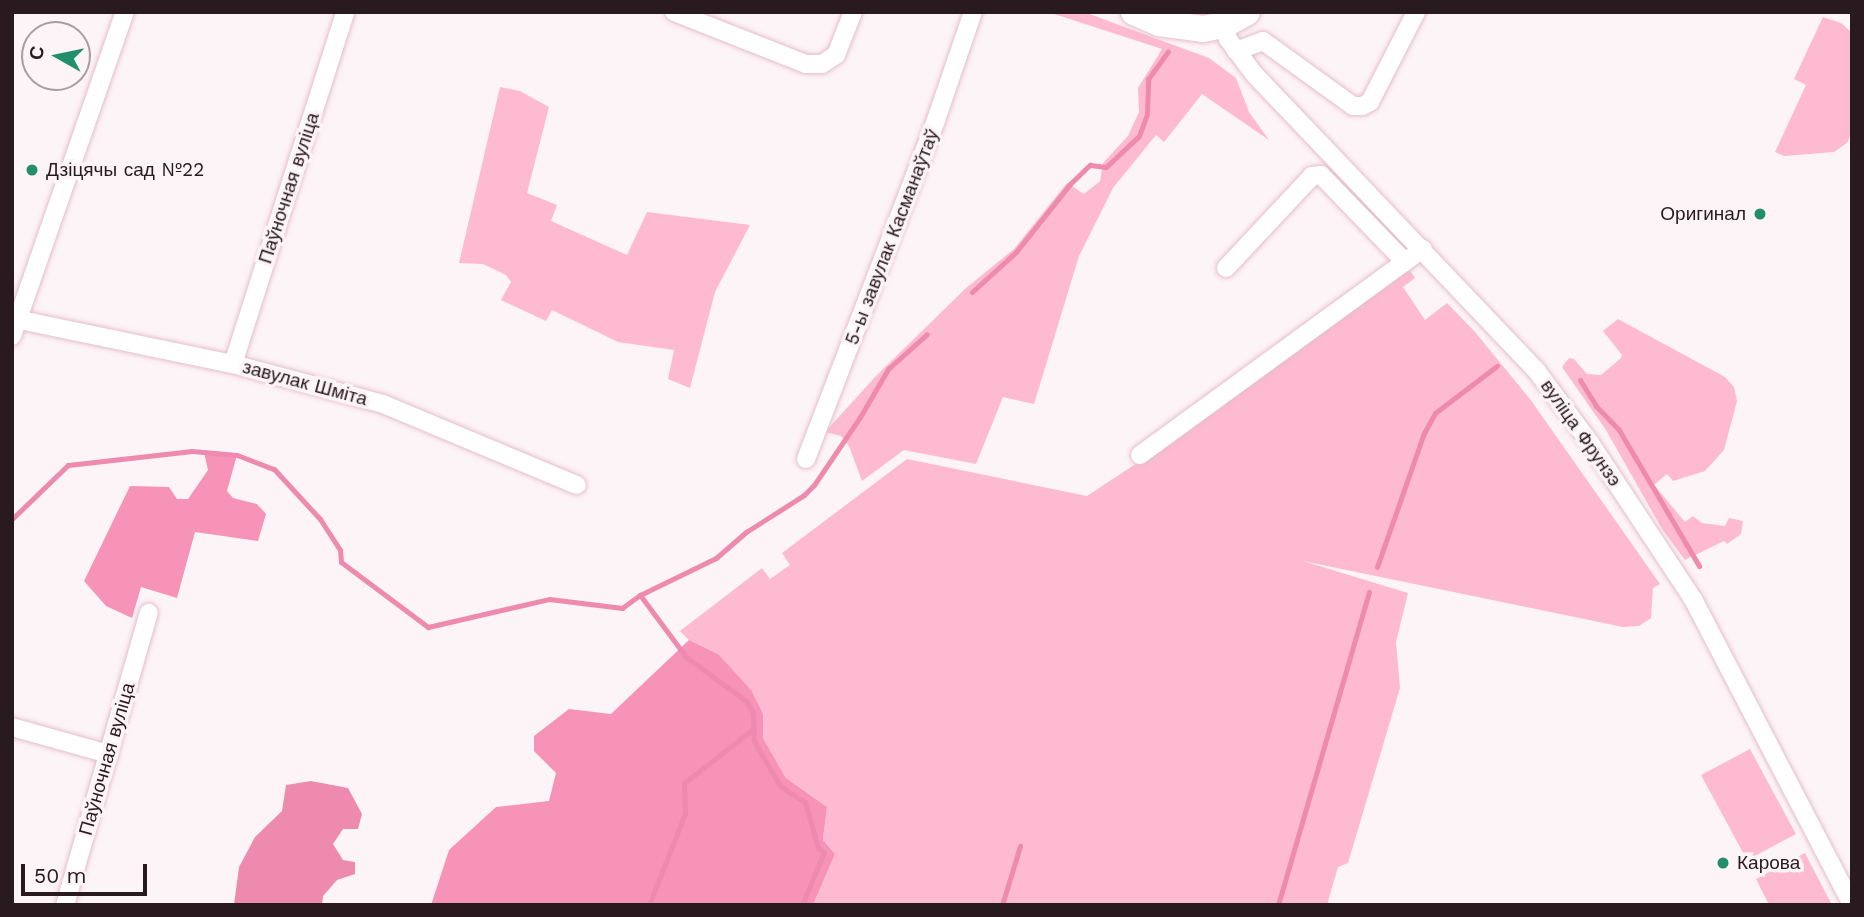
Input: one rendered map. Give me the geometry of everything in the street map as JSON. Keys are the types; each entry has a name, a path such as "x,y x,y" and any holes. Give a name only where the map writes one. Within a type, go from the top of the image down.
{"main road":[{"path":"1134,12 1184,29 1235,19"}],"street":[{"name":"завулак Шміта","path":"125,12 16,328 233,364 383,404 578,485"},
{"name":"Паўночная вуліца","path":"233,364 345,12"},
{"path":"674,12 806,64 822,64 836,55 853,12"},
{"name":"5-ы завулак Касманаўтаў","path":"806,459 936,120 973,12"},
{"path":"1236,51 1263,41 1353,106 1362,106 1370,102 1416,12"},
{"name":"вуліца Фрунзэ","path":"1235,19 1236,51 1254,74 1536,370 1590,443 1686,587 1852,904"},
{"path":"1226,268 1312,176 1321,175 1405,262"},
{"path":"1140,455 1423,249"},
{"name":"Паўночная вуліца","path":"65,905 149,613"},
{"path":"12,727 109,754"}],"shaded area":[{"path":"1048,12 1084,12 1209,58 1236,78 1249,112 1269,140 1202,94 1164,142 1156,135 1113,188 1079,256 1034,404 1003,397 976,464 904,450 862,481 849,446 841,436 825,432 876,376 966,288 1014,249 1067,183 1084,194 1100,181 1103,163 1128,136 1139,112 1138,88 1162,49"},
{"path":"1823,17 1841,23 1852,33 1852,129 1848,142 1834,152 1784,156 1775,152 1806,85 1794,79"},
{"path":"500,87 520,91 549,107 527,193 557,205 551,221 627,255 647,212 750,225 715,292 690,388 668,379 674,350 618,342 552,310 546,321 501,300 511,282 506,275 483,264 459,263"},
{"path":"1408,268 1415,278 1403,287 1425,320 1447,303 1475,332 1530,399 1660,584 1653,588 1651,618 1639,626 1623,627 1303,561 1408,593 1396,642 1400,688 1348,863 1338,867 1327,905 813,905 835,854 823,840 827,807 786,778 763,738 763,714 718,654 689,640 680,631 762,568 770,579 790,565 782,553 907,459 1087,496 1163,446"},
{"path":"1618,319 1725,377 1734,387 1737,401 1724,450 1705,471 1673,481 1667,474 1654,485 1685,522 1693,516 1702,523 1725,526 1729,518 1743,521 1741,534 1727,544 1724,541 1685,560 1662,529 1606,430 1562,367 1569,358 1574,359 1587,374 1601,375 1621,358 1622,355 1603,331"},
{"path":"204,452 237,455 227,491 233,498 257,504 266,514 258,541 195,532 177,598 141,587 132,618 106,606 84,581 130,486 169,487 177,499 188,499 208,470"},
{"path":"689,640 718,654 751,690 763,714 763,738 786,778 827,807 823,840 835,854 813,905 431,905 449,850 496,807 549,801 556,773 534,751 534,736 569,709 611,714"},
{"path":"1750,749 1796,834 1747,860 1701,775"},
{"path":"311,781 348,788 362,814 358,829 343,829 333,844 343,860 355,862 355,874 337,880 323,896 322,905 234,905 239,867 255,837 282,811 286,785"},
{"path":"1805,853 1832,905 1769,905 1756,879"}],"waterway":[{"path":"972,292 1016,252 1070,184 1090,165 1106,167 1139,136 1147,114 1148,79 1168,51"},
{"path":"12,519 68,465 192,451 237,455 274,469 320,519 340,550 341,562 428,627 549,599 622,608 640,595 716,558 746,532 804,495 814,485 860,417 888,369 927,334"},
{"path":"1377,567 1424,433 1435,413 1497,366"},
{"path":"1580,380 1596,406 1619,430 1699,566"},
{"path":"1278,905 1369,592"},
{"path":"640,595 686,657 746,701 753,712 754,741 780,786 805,802 818,848 824,852 802,905"},
{"path":"649,905 685,813 684,783 753,729"},
{"path":"1002,905 1020,846"}],"place":[{"name":"Дзіцячы сад №22","path":"32,170"},
{"name":"Оригинал","path":"1760,214"},
{"name":"Карова","path":"1723,863"}]}
